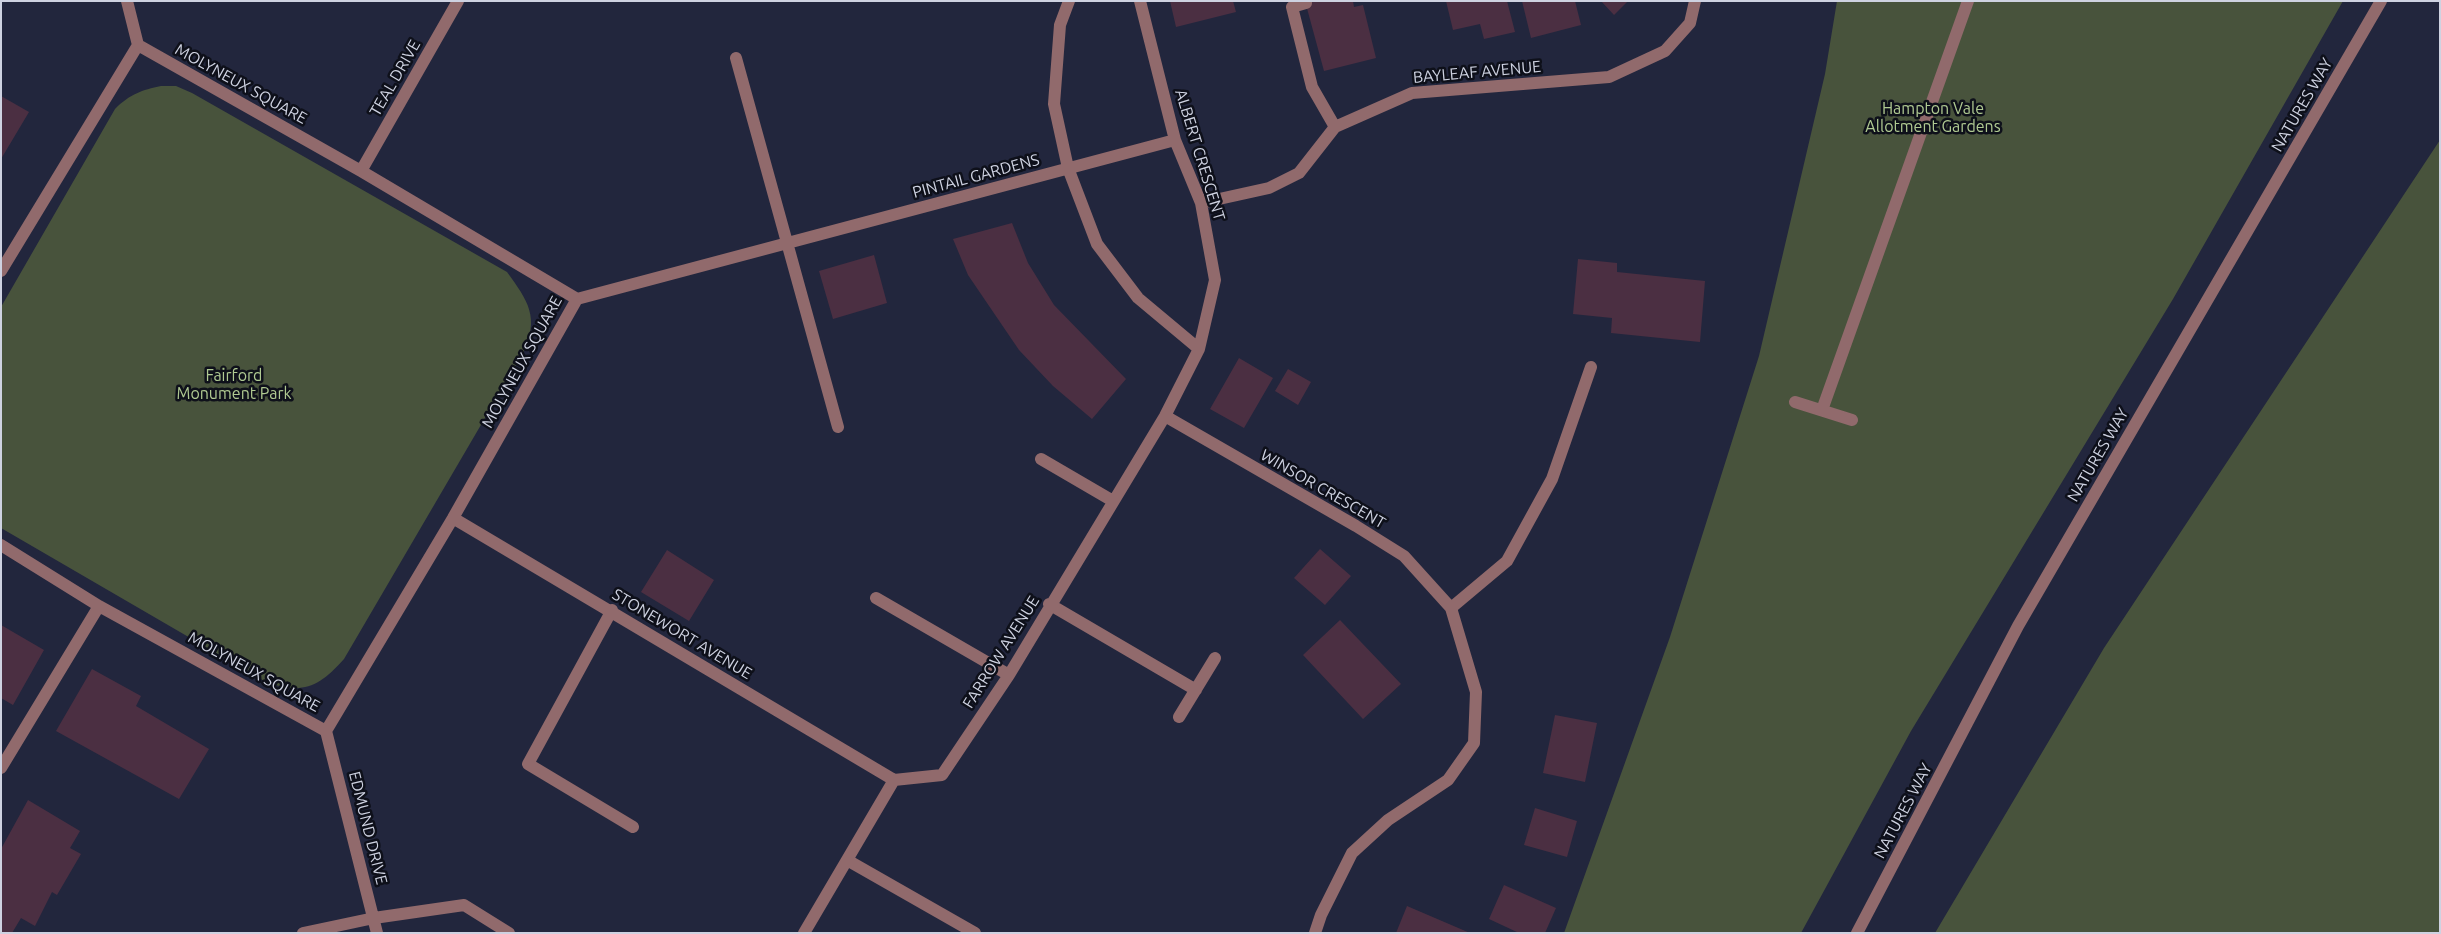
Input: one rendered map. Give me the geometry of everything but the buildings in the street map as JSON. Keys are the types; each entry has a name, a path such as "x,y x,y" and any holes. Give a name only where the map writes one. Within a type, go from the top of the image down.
{"street":[{"path":"3,263 138,45 126,1"},
{"name":"TEAL DRIVE","path":"361,171 458,1"},
{"path":"1069,1 1060,25 1054,104 1068,168 1097,244 1138,298 1199,349"},
{"name":"ALBERT CRESCENT","path":"1140,1 1175,140 1201,204 1215,280 1199,349"},
{"name":"BAYLEAF AVENUE","path":"1201,204 1269,188 1299,173 1335,127 1412,93 1609,77 1665,51 1690,23 1695,1"},
{"path":"1822,410 1968,1"},
{"name":"NATURES WAY","path":"1857,933 2018,626 2381,1"},
{"path":"1306,3 1292,7 1312,87 1335,127"},
{"name":"MOLYNEUX SQUARE","path":"1,545 99,606 326,731 453,518 577,299 361,171 138,45"},
{"path":"736,58 838,427"},
{"name":"PINTAIL GARDENS","path":"577,299 1175,140"},
{"name":"FARROW AVENUE","path":"894,780 942,776 1009,675 1049,604 1164,416 1199,349"},
{"path":"1451,608 1507,561 1552,479 1591,366"},
{"path":"1795,402 1852,420"},
{"name":"WINSOR CRESCENT","path":"1164,416 1356,526 1404,556 1451,608 1476,692 1474,743 1448,780 1388,820 1352,854 1321,915 1315,933"},
{"path":"1041,459 1113,500"},
{"name":"STONEWORT AVENUE","path":"453,518 612,610 894,780"},
{"path":"876,598 1009,675"},
{"path":"1049,604 1196,690"},
{"path":"2,765 99,606"},
{"path":"612,610 528,764 633,826"},
{"path":"1179,717 1215,658"},
{"name":"EDMUND DRIVE","path":"326,731 377,933"},
{"path":"804,933 894,780"},
{"path":"847,860 975,933"},
{"path":"303,933 374,918 464,905 509,933"}],"green space":[{"name":"Hampton Vale Allotment Gardens","path":"1837,1 2343,1 2173,299 1911,731 1801,933 1564,933 1670,637 1759,356 1825,74"},
{"name":"Fairford Monument Park","path":"161,86 176,86 192,93 507,272 521,292 529,310 531,329 523,353 344,659 335,669 310,686 290,688 266,682 1,528 1,307 115,109 136,93"},
{"path":"2440,140 2440,933 1935,933 2104,648"}]}
